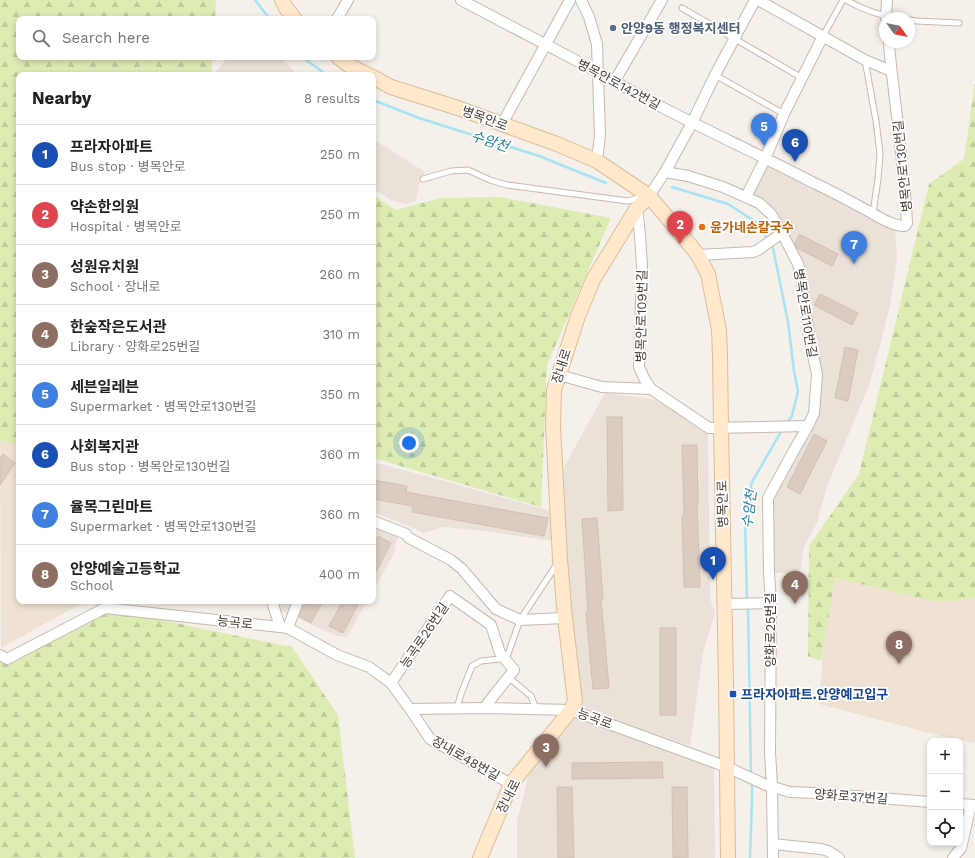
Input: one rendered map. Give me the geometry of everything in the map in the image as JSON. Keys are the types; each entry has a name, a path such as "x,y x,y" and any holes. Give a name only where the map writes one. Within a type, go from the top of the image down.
{"street":[{"path":"282,0 293,16"},
{"path":"339,16 348,0"},
{"name":"병목안로142번길","path":"461,0 474,3 546,45 692,123"},
{"path":"502,124 570,0"},
{"path":"581,0 589,17 597,44 600,134 597,162"},
{"path":"614,82 662,0"},
{"path":"649,196 665,172 692,123 715,75 755,0"},
{"path":"758,0 865,60 891,71"},
{"path":"886,12 887,0"},
{"path":"746,197 765,159 784,114 823,36"},
{"name":"병목안로130번길","path":"692,123 899,226 904,226 908,223 907,205 889,48"},
{"path":"342,60 362,72"},
{"name":"병목안로","path":"376,79 391,87 458,108 557,144 597,162 649,196 698,255 708,274 719,330 721,428 730,604 726,682 728,858"},
{"name":"병목안로110번길","path":"665,172 688,176 723,187 759,203 771,214 780,234 798,264 802,282 809,336 817,374 814,413 803,426"},
{"name":"장내로","path":"480,858 511,784 571,710 575,701 565,618 560,559 553,426 554,390 578,316 592,280 636,208 649,196"},
{"name":"병목안로109번길","path":"636,208 640,235 642,266 639,367 651,389 709,428 721,428"},
{"path":"698,255 753,252 780,234"},
{"path":"559,375 602,387 651,389"},
{"path":"721,428 803,426"},
{"name":"양화로25번길","path":"773,858 769,785 770,752 767,604 769,566 768,498 793,452 803,426"},
{"path":"376,522 406,534 409,538 451,560 462,569 496,609 520,620 565,618"},
{"name":"능곡로26번길","path":"391,683 450,596 491,625"},
{"name":"능곡로","path":"0,655 7,659 106,604 284,627 337,655 369,667 391,683 410,709 484,708 571,710 740,773"},
{"path":"273,604 284,627"},
{"path":"284,627 296,604"},
{"path":"730,604 767,604"},
{"path":"484,708 514,670 500,653 491,625 496,609"},
{"name":"장내로48번길","path":"410,709 421,728 430,739 511,784"},
{"name":"양화로37번길","path":"740,773 790,792 927,802"},
{"path":"953,858 961,848 973,805 963,804"},
{"path":"773,844 821,849 828,851 839,858"}],"lane":[{"path":"823,36 843,0"},
{"path":"846,0 879,14"},
{"path":"682,8 802,78"},
{"path":"915,21 959,23"},
{"name":"병목안로130번길","path":"865,60 876,121 880,154 873,213"},
{"path":"715,75 784,114"},
{"path":"423,180 452,171 468,170 490,180 507,185 540,190 628,201 649,196"},
{"path":"457,708 472,666 482,661 496,660 508,654 520,620 560,559"},
{"path":"508,677 531,696 536,709"}],"shaded area":[{"path":"225,60 283,60 295,72 215,72"},
{"path":"376,141 425,172 419,184 416,201 407,204 393,201 376,191"},
{"path":"765,159 895,226 897,258 890,306 870,383 827,486 817,523 804,546 800,573 769,573 768,498 808,426 817,374 798,264 759,203 746,197"},
{"path":"605,393 652,399 670,408 696,427 708,433 710,598 715,613 703,652 690,746 578,707 562,516 564,467"},
{"path":"0,440 16,446 16,604 81,604 1,648"},
{"path":"376,463 551,511 553,541 484,531 443,527 423,533 376,513"},
{"path":"376,525 398,533 394,553 376,586"},
{"path":"834,578 936,602 975,598 975,743 963,740 963,738 952,738 929,733 819,704 822,657"},
{"path":"276,604 365,604 347,637 337,636 279,610"},
{"path":"572,717 714,765 715,858 517,858 517,820 529,772"}],"green space":[{"path":"0,0 215,0 215,16 16,16 16,60 212,60 212,72 16,72 16,446 0,440"},
{"path":"975,82 975,598 936,602 835,578 821,661 808,656 809,546 859,474 929,184 964,159"},
{"path":"376,197 396,210 440,198 500,197 611,218 547,365 541,507 376,459"},
{"path":"124,611 292,647 338,715 355,858 0,858 0,657 13,663 78,620"}],"building":[{"path":"799,234 838,254 832,266 797,248 795,244"},
{"path":"820,294 858,313 852,325 814,305"},
{"path":"845,347 858,350 848,401 835,398"},
{"path":"607,417 622,417 623,510 608,511"},
{"path":"814,434 827,441 800,494 787,487"},
{"path":"682,445 697,445 697,505 700,587 684,587"},
{"path":"3,454 15,463 0,485 0,458"},
{"path":"376,481 407,486 406,492 548,518 544,536 412,512 413,506 376,500"},
{"path":"597,518 603,599 601,599 609,688 593,689 586,613 588,613 582,519"},
{"path":"378,536 391,543 376,572 376,540"},
{"path":"305,604 321,604 311,623 299,616"},
{"path":"341,604 358,604 343,633 329,626"},
{"path":"660,628 676,628 676,715 660,715"},
{"path":"662,762 663,778 572,779 572,763"},
{"path":"557,787 572,787 574,858 558,858"},
{"path":"672,787 687,787 688,858 673,858"}],"waterway":[{"name":"수암천","path":"255,0 268,16"},
{"name":"수암천","path":"306,60 323,72"},
{"name":"수암천","path":"376,101 419,118 539,156 606,183"},
{"name":"수암천","path":"672,187 728,204 759,224 768,240"},
{"name":"수암천","path":"771,244 788,322 798,391 792,416 786,424"},
{"name":"수암천","path":"747,602 745,518 748,499 752,482 782,430"},
{"name":"수암천","path":"748,607 751,776"},
{"name":"수암천","path":"750,858 752,781"}],"place":[{"name":"안양9동 행정복지센터","path":"613,28"},
{"name":"세븐일레븐","path":"764,146"},
{"name":"사회복지관","path":"795,162"},
{"name":"윤가네손칼국수","path":"702,227"},
{"name":"약손한의원","path":"680,244"},
{"name":"율목그린마트","path":"854,264"},
{"name":"프라자아파트","path":"713,580"},
{"name":"한숲작은도서관","path":"795,604"},
{"name":"안양예술고등학교","path":"899,664"},
{"name":"프라자아파트.안양예고입구","path":"733,694"},
{"name":"성원유치원","path":"546,767"}]}
